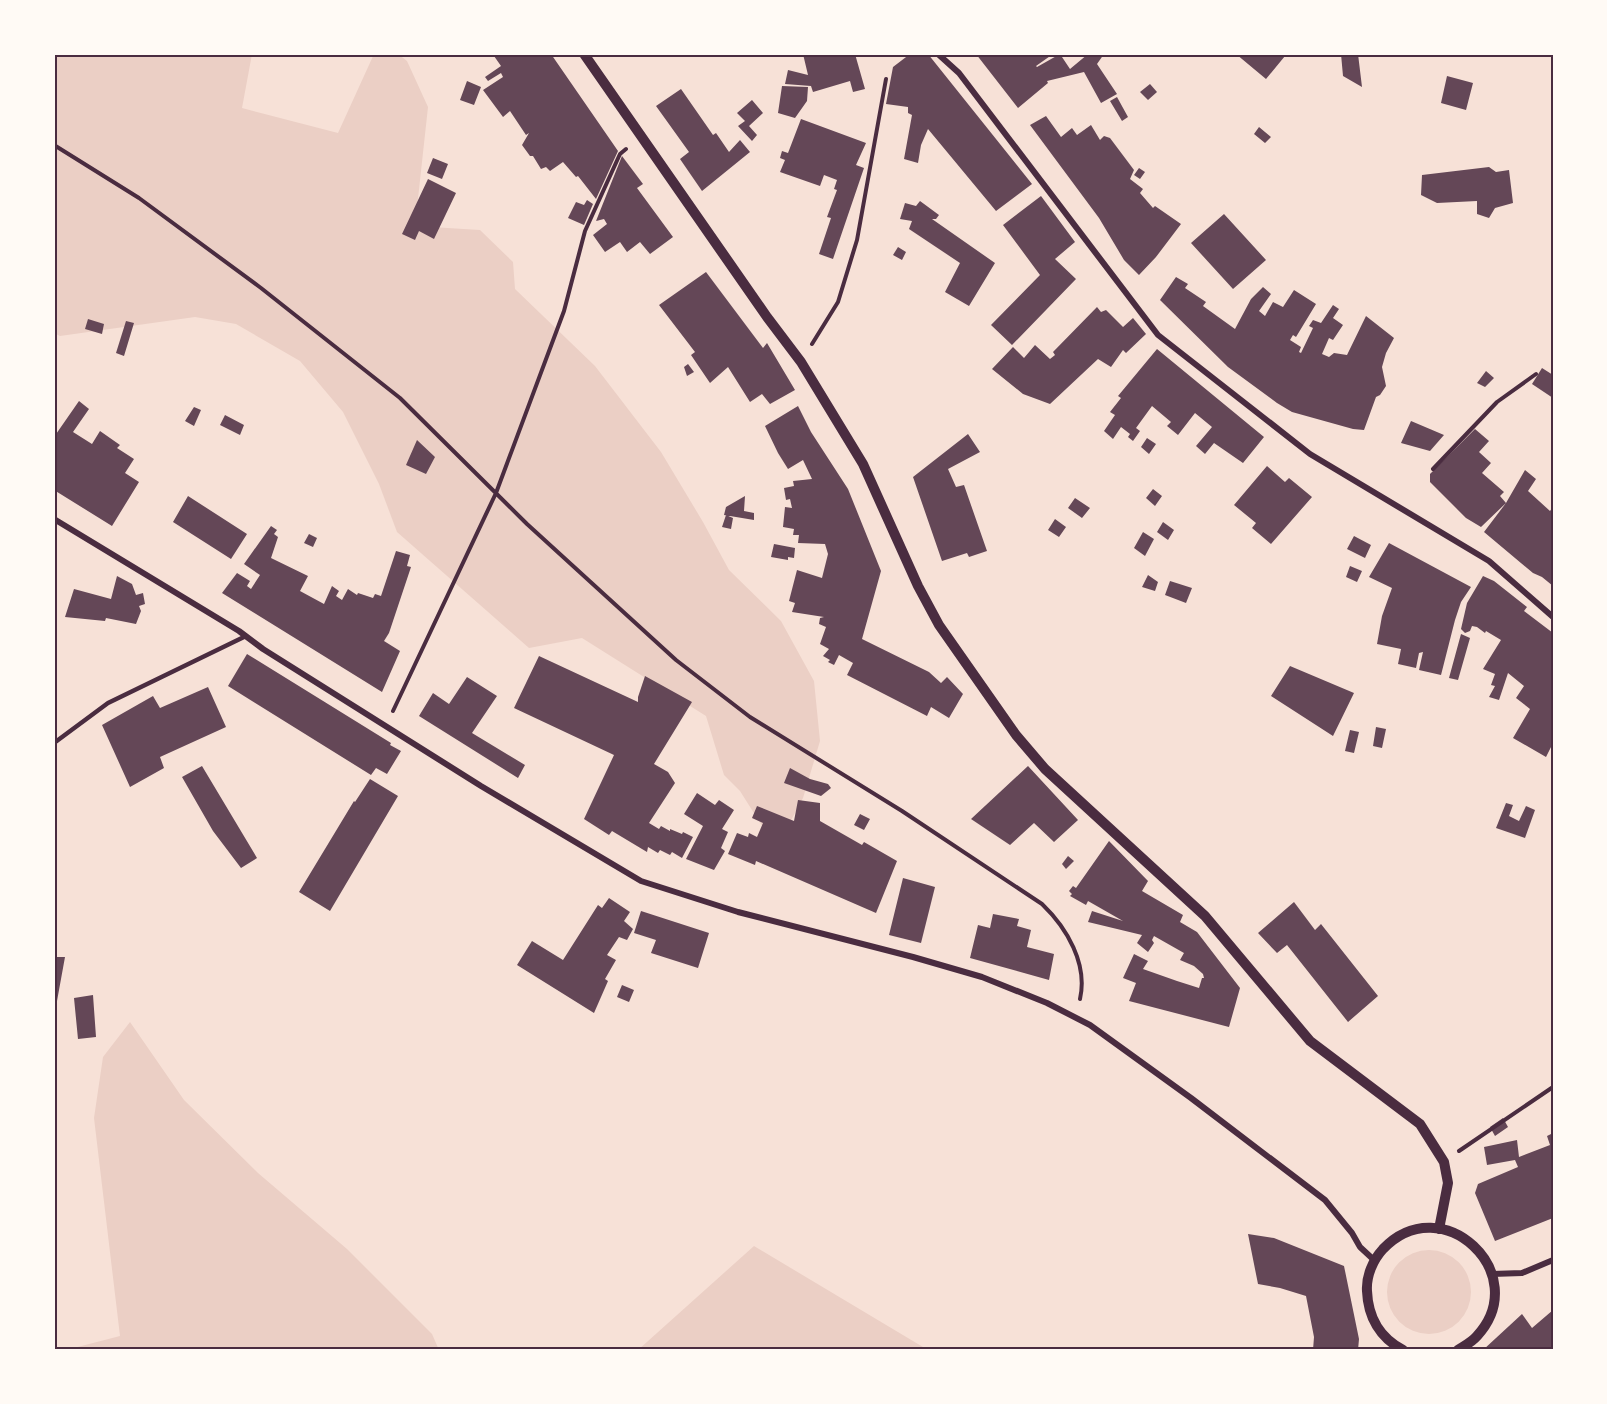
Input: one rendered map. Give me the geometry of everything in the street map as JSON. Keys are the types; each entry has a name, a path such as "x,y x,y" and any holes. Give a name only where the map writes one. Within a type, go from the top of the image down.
{"street":[{"path":"584,54 767,317 801,362 863,464 918,586 939,625 1016,735 1045,769 1205,916 1310,1041 1420,1124 1444,1162 1448,1183 1439,1229"},
{"path":"938,54 959,73 1158,335 1310,454 1489,561 1553,617"},
{"path":"54,519 246,636 263,649 481,786 641,881 738,912 982,977 1090,1025 1325,1200 1352,1233 1360,1247 1374,1260"},
{"path":"1404,1350 1382,1335 1372,1320 1367,1303 1366,1285 1374,1260 1390,1242 1418,1229 1453,1232 1471,1242 1483,1256 1492,1274 1494,1296 1489,1318 1476,1337 1458,1350"},
{"path":"1492,1274 1522,1272 1553,1260"}],"lane":[{"path":"54,743 108,703 246,636"}],"path":[{"path":"801,362 838,302 856,240 886,79"},
{"path":"54,145 139,198 261,288 400,398 527,524 676,660 750,717 902,811 1042,904 1055,916 1064,929 1078,961 1083,986 1073,1017"},
{"path":"387,725 496,493 564,311 585,231 620,154"},
{"path":"1433,469 1497,402 1536,374"},
{"path":"1444,1162 1553,1087"}],"shaded area":[{"path":"54,54 252,54 242,108 338,133 374,54 398,54 407,61 428,107 415,226 480,230 513,262 515,289 595,366 661,452 729,570 781,621 814,681 820,741 803,798 789,824 764,829 740,791 724,775 706,716 582,638 529,648 397,532 379,484 343,412 300,361 236,324 195,317 60,336 54,333"},
{"path":"130,1022 184,1100 258,1173 347,1249 432,1334 439,1350 66,1350 120,1336 94,1118 103,1057"},
{"path":"754,1246 928,1350 638,1350"},
{"path":"1429,1250 1445,1253 1459,1262 1468,1276 1471,1292 1468,1308 1459,1322 1445,1331 1429,1334 1413,1331 1399,1322 1390,1308 1387,1292 1390,1276 1399,1262 1413,1253"}],"building":[{"path":"497,54 551,54 618,151 596,199 578,176 576,177 563,162 550,171 546,167 541,169 522,145 529,133 526,135 510,111 503,117 483,90 503,77 501,73 488,81 485,77 501,66 494,56"},
{"path":"803,54 855,54 865,89 853,92 850,81 813,92 811,86 785,84 788,70 808,75"},
{"path":"910,54 928,54 1032,184 996,211 928,129 921,145 918,163 904,159 912,115 908,113 908,107 886,104 893,67"},
{"path":"976,54 1053,54 1037,67 1060,54 1070,69 1088,54 1104,54 1097,64 1117,94 1101,103 1084,72 1047,81 1048,83 1018,108"},
{"path":"1236,54 1283,54 1285,56 1266,79"},
{"path":"1341,54 1358,54 1362,87 1343,76"},
{"path":"1447,76 1473,83 1466,110 1441,103"},
{"path":"467,81 481,87 474,105 460,100"},
{"path":"1150,84 1157,92 1148,100 1140,92"},
{"path":"782,86 808,87 807,101 795,118 778,113"},
{"path":"681,89 713,135 716,133 729,152 740,140 750,152 702,191 680,159 689,152 656,106"},
{"path":"1117,97 1128,117 1122,121 1110,101"},
{"path":"752,100 763,113 749,126 757,135 752,141 738,126 745,121 737,113"},
{"path":"1046,116 1061,137 1072,128 1077,135 1091,125 1100,140 1104,136 1110,138 1134,170 1130,179 1143,189 1140,193 1153,208 1155,206 1181,224 1139,275 1124,260 1099,218 1030,125"},
{"path":"801,119 866,143 856,165 864,168 833,259 819,254 831,218 827,217 837,190 834,189 837,180 824,175 820,186 780,172 785,160 780,158 782,151 788,153"},
{"path":"1259,127 1271,137 1265,143 1254,134"},
{"path":"622,156 643,184 637,188 673,237 650,254 640,242 627,252 620,242 605,252 593,235 607,224 604,219 596,221"},
{"path":"433,158 448,164 442,179 427,173"},
{"path":"1489,167 1496,172 1509,170 1513,203 1495,208 1489,218 1477,214 1477,201 1437,203 1421,195 1422,175"},
{"path":"1139,168 1145,172 1140,179 1134,175"},
{"path":"428,179 456,193 434,239 419,231 415,240 402,234"},
{"path":"1041,196 1075,242 1055,259 1076,279 1012,345 991,325 1040,275 1003,225"},
{"path":"587,200 593,204 584,225 568,218 576,202 584,205"},
{"path":"920,201 939,215 936,219 932,219 995,263 969,306 945,292 960,263 909,229 912,221 900,219 905,203 916,206"},
{"path":"1224,214 1266,260 1233,289 1191,243"},
{"path":"898,247 906,252 902,260 893,255"},
{"path":"706,272 763,348 767,343 795,390 770,404 762,394 750,402 728,367 710,383 691,355 695,352 659,305"},
{"path":"1176,277 1188,284 1185,288 1206,302 1203,306 1235,329 1251,299 1263,287 1271,294 1259,311 1265,316 1273,302 1283,307 1294,290 1316,304 1296,337 1293,335 1290,340 1301,347 1299,352 1301,353 1313,328 1309,326 1313,320 1321,323 1333,305 1339,309 1333,318 1343,325 1333,340 1329,338 1322,354 1329,357 1334,353 1347,355 1366,316 1394,338 1382,367 1386,386 1376,397 1364,430 1292,412 1228,367 1160,300"},
{"path":"1097,307 1101,312 1106,310 1123,327 1133,318 1146,334 1126,353 1123,350 1111,367 1098,359 1050,404 1023,394 992,369 1013,347 1024,358 1035,345 1050,359 1055,355 1053,352"},
{"path":"88,319 104,324 102,334 85,329"},
{"path":"126,321 134,323 124,356 116,353"},
{"path":"1157,349 1264,437 1243,463 1214,443 1205,454 1196,446 1212,427 1195,413 1178,435 1167,426 1171,422 1152,406 1136,428 1140,431 1133,441 1128,437 1130,434 1121,427 1113,439 1104,431 1115,415 1110,412 1121,398 1118,396"},
{"path":"688,364 694,372 687,376 684,367"},
{"path":"1542,368 1553,375 1553,398 1532,384"},
{"path":"1486,371 1494,378 1485,387 1477,383"},
{"path":"79,401 89,409 73,432 92,444 100,431 120,445 117,448 134,459 125,473 139,482 112,526 54,490 54,437"},
{"path":"798,406 811,432 848,489 881,571 862,639 929,672 941,683 947,677 963,694 949,718 931,707 927,716 847,675 853,663 839,655 834,665 823,656 829,649 820,644 826,627 819,624 820,618 824,617 792,612 795,603 789,601 797,570 822,578 828,554 825,544 798,543 799,535 793,535 794,529 783,527 785,507 792,508 790,499 786,500 784,488 794,486 793,481 812,479 803,460 788,469 765,426"},
{"path":"194,407 201,410 194,426 185,421"},
{"path":"225,415 244,425 240,435 220,425"},
{"path":"1411,421 1444,435 1430,451 1401,443"},
{"path":"1475,429 1489,441 1479,452 1491,463 1482,473 1504,492 1500,496 1506,503 1481,527 1466,518 1430,482 1430,474"},
{"path":"968,434 980,452 948,469 956,487 964,485 987,551 969,557 967,553 942,561 913,477"},
{"path":"1147,438 1156,444 1149,454 1141,447"},
{"path":"417,440 435,457 426,474 406,465"},
{"path":"1267,466 1285,482 1289,478 1312,497 1271,544 1252,528 1256,523 1234,505"},
{"path":"1525,470 1536,479 1528,491 1550,511 1553,507 1553,586 1533,573 1484,532 1506,503"},
{"path":"1153,489 1162,496 1155,506 1146,498"},
{"path":"188,496 247,534 231,559 173,522"},
{"path":"745,496 744,511 754,513 754,520 724,515 726,507"},
{"path":"1075,498 1090,508 1082,518 1068,508"},
{"path":"726,515 733,518 731,529 722,527"},
{"path":"1055,519 1066,527 1059,537 1048,530"},
{"path":"1163,522 1174,530 1168,540 1157,532"},
{"path":"271,526 277,530 274,534 278,537 271,558 308,576 300,591 324,604 332,586 339,591 336,596 342,600 348,589 357,595 358,593 373,598 375,594 381,596 396,551 410,555 407,566 411,567 389,633 384,641 400,651 382,692 222,593 237,573 250,581 247,586 251,589 260,575 244,564"},
{"path":"1143,532 1154,539 1145,556 1134,548"},
{"path":"309,534 317,538 313,547 304,543"},
{"path":"1354,536 1371,545 1365,558 1347,549"},
{"path":"1389,543 1471,587 1461,602 1441,675 1419,670 1423,652 1419,653 1416,668 1398,664 1401,649 1377,644 1382,616 1392,588 1369,577"},
{"path":"774,544 795,548 794,558 788,557 788,560 771,557"},
{"path":"1350,566 1362,571 1357,582 1346,577"},
{"path":"1148,575 1158,582 1155,591 1142,587"},
{"path":"117,576 132,584 136,595 143,593 145,604 139,606 141,611 136,624 106,618 105,621 65,617 74,589 111,599"},
{"path":"1483,576 1494,581 1527,607 1524,611 1553,633 1553,743 1546,757 1513,738 1530,709 1516,698 1524,686 1508,673 1499,700 1489,697 1495,686 1491,685 1495,674 1483,669 1501,640 1477,627 1472,626 1470,631 1465,633 1461,629 1467,603"},
{"path":"1170,581 1192,588 1186,603 1165,595"},
{"path":"1461,634 1470,638 1458,680 1449,678"},
{"path":"247,654 401,751 387,774 376,768 371,775 228,686"},
{"path":"539,656 638,702 645,676 692,702 654,764 668,772 675,783 649,823 659,829 661,826 670,831 670,829 682,834 683,832 693,837 682,858 672,852 670,855 660,850 658,853 648,847 647,852 612,831 609,835 584,819 614,755 514,708"},
{"path":"1290,666 1354,693 1333,736 1271,696"},
{"path":"467,677 497,696 472,733 525,765 518,778 419,716 433,693 449,704"},
{"path":"208,687 226,727 160,757 164,768 130,787 102,725 153,696 160,708"},
{"path":"1376,727 1386,729 1382,748 1373,746"},
{"path":"1350,730 1359,732 1354,753 1345,751"},
{"path":"202,766 257,858 241,868 213,831 182,777"},
{"path":"1028,766 1078,820 1054,842 1034,823 1010,845 971,819"},
{"path":"790,768 810,779 828,784 831,788 821,796 784,783"},
{"path":"370,779 398,796 330,911 299,892 354,801"},
{"path":"697,793 715,805 719,800 734,810 722,829 728,832 721,848 725,851 714,870 686,859 703,826 684,814"},
{"path":"798,800 820,803 820,821 862,845 864,842 897,861 876,913 756,861 755,865 728,854 737,833 748,837 749,833 757,837 763,823 752,818 757,806 794,821"},
{"path":"1506,803 1513,805 1509,816 1519,821 1526,806 1535,810 1525,838 1496,828"},
{"path":"860,814 870,819 864,830 854,825"},
{"path":"1109,841 1148,881 1142,891 1183,915 1180,922 1197,932 1240,988 1229,1027 1129,1001 1136,983 1123,978 1134,954 1148,961 1143,969 1177,981 1199,988 1204,978 1194,966 1180,960 1184,953 1154,936 1152,940 1154,943 1148,952 1137,943 1142,935 1088,922 1092,911 1123,921 1088,901 1086,905 1070,896 1072,894 1069,891 1073,886 1076,888"},
{"path":"1068,856 1074,861 1066,869 1062,864"},
{"path":"903,878 935,887 921,943 889,935"},
{"path":"609,898 630,912 624,921 633,929 627,940 619,937 607,955 616,960 605,979 608,981 594,1013 517,965 532,941 563,960 598,905 602,908"},
{"path":"1294,902 1315,930 1321,924 1378,996 1348,1022 1287,945 1277,953 1258,933"},
{"path":"641,911 709,933 698,968 651,953 656,940 634,933"},
{"path":"993,914 1019,919 1017,926 1031,930 1027,947 1054,954 1049,980 970,958 978,925 990,928"},
{"path":"54,957 65,957 57,1001 54,1000"},
{"path":"622,985 634,990 629,1002 617,997"},
{"path":"93,995 96,1037 78,1039 74,998"},
{"path":"1503,1118 1508,1127 1495,1136 1490,1127"},
{"path":"1553,1133 1553,1218 1495,1241 1475,1193 1478,1184 1518,1167 1515,1160 1487,1165 1484,1147 1517,1140 1519,1157 1550,1145 1547,1136"},
{"path":"1248,1234 1274,1238 1344,1266 1359,1339 1358,1350 1313,1350 1314,1337 1306,1296 1258,1284"},
{"path":"1553,1310 1553,1350 1483,1350 1522,1314 1532,1328"}]}
